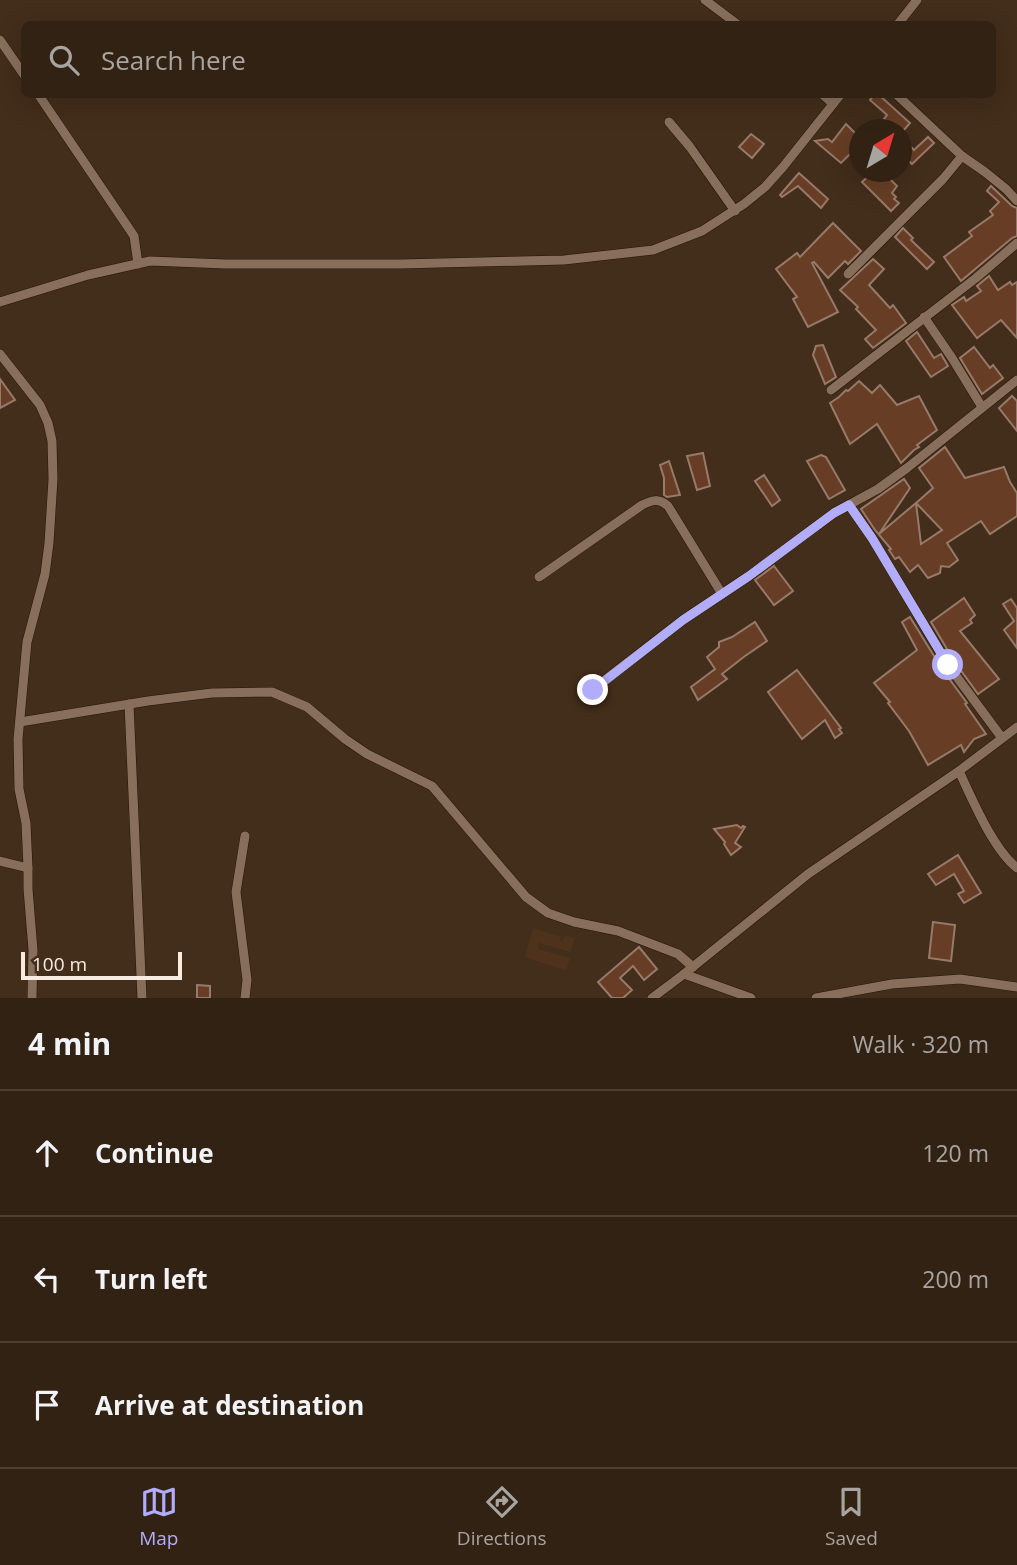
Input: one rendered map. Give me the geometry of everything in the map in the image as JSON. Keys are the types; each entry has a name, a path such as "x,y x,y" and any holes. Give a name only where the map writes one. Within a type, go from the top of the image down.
{"street":[{"path":"705,0 733,21"},
{"path":"900,21 917,0"},
{"path":"0,40 21,71"},
{"path":"41,98 134,236 138,264"},
{"path":"826,98 833,104"},
{"path":"0,302 88,275 150,261 225,264 401,264 564,260 653,250 702,231 735,211 765,187 838,98"},
{"path":"900,98 962,156 995,180 1017,201"},
{"path":"669,122 735,211"},
{"path":"848,274 943,179 962,156"},
{"path":"831,390 1017,243"},
{"path":"924,317 982,407"},
{"path":"0,354 40,405 48,422 52,441 53,480 49,543 45,574 27,642 18,739 19,789 26,823 33,950 32,998"},
{"path":"593,690 683,620 834,513 878,489 907,468 1017,380"},
{"path":"539,577 653,499 668,506 722,594"},
{"path":"849,505 872,538 948,665 1002,738"},
{"path":"20,722 212,693 272,692 307,706 367,754 432,786 526,897 548,913 574,922 618,931 678,954 693,967"},
{"path":"129,704 142,998"},
{"path":"652,998 808,874 959,771 1017,727"},
{"path":"959,771 985,824 1008,860 1017,868"},
{"path":"244,836 236,892 246,970 246,998"},
{"path":"0,862 28,868"},
{"path":"684,974 751,998"},
{"path":"816,998 892,984 960,979 1017,988"}],"shaded area":[{"path":"533,928 561,937 562,942 565,935 575,938 570,952 539,943 538,949 570,958 566,971 525,957"}],"building":[{"path":"872,98 882,98 906,119 884,119 887,115 870,100"},
{"path":"846,124 849,127 849,155 841,163 815,141 828,139 832,142"},
{"path":"751,134 764,144 752,158 739,147"},
{"path":"928,137 934,143 912,164 912,148 914,150"},
{"path":"799,173 828,199 821,208 798,186 782,197 780,195"},
{"path":"862,182 893,182 897,186 892,193 899,203 891,211"},
{"path":"991,186 1017,208 1017,236 961,281 944,257 972,236 969,232 993,215 990,211 999,202 987,191"},
{"path":"833,223 861,251 848,264 845,261 828,278 812,263 838,312 808,327 793,299 797,297 776,269 797,253 800,257"},
{"path":"903,228 913,238 911,240 934,262 927,269 895,237"},
{"path":"873,259 884,269 869,285 890,308 893,305 906,323 873,348 865,339 876,330 840,290"},
{"path":"989,276 998,290 1010,282 1012,285 1017,282 1017,338 1001,320 977,338 952,305 964,297 966,301 981,291 977,286"},
{"path":"917,332 934,358 941,354 948,366 931,377 906,341"},
{"path":"823,345 836,377 825,384 813,355 816,346"},
{"path":"974,347 990,368 993,365 1003,378 982,394 960,358"},
{"path":"0,379 15,400 0,408"},
{"path":"859,381 872,393 880,385 897,405 919,396 937,430 917,445 919,447 901,463 877,424 850,444 830,403"},
{"path":"1012,396 1017,401 1017,431 999,408"},
{"path":"945,447 965,478 1004,467 1017,493 1017,516 990,534 981,521 947,543 958,560 949,567 941,566 940,573 928,578 918,565 910,572 899,557 895,559 889,550 891,549 875,530 861,509 904,479 910,488 879,534 933,488 919,468","holes":["916,503 942,530 921,544"]},
{"path":"703,453 710,486 697,490 687,456"},
{"path":"821,455 826,457 845,490 829,499 807,461"},
{"path":"669,461 680,495 667,497 664,495 664,478 660,465"},
{"path":"764,475 780,500 772,506 755,481"},
{"path":"774,566 793,591 774,605 755,580"},
{"path":"964,598 975,615 970,620 972,623 960,631 999,679 978,694 931,622"},
{"path":"1011,599 1017,608 1017,648 1004,630 1014,621 1003,604"},
{"path":"910,617 986,734 974,739 964,752 961,745 928,765 909,731 888,703 890,702 874,683 917,650 902,622"},
{"path":"755,622 767,641 722,674 727,679 698,700 691,687 715,669 707,657 719,647 719,642"},
{"path":"797,670 841,728 839,729 842,733 835,738 825,720 802,739 768,692"},
{"path":"737,825 745,827 735,843 741,847 731,855 714,829"},
{"path":"958,855 981,893 964,903 958,894 964,891 954,874 936,885 928,874"},
{"path":"933,922 955,925 951,961 929,958"},
{"path":"639,947 657,969 644,980 633,966 620,978 632,990 623,998 612,998 598,982"},
{"path":"197,985 210,986 210,998 197,998"}],"route":[{"path":"593,690 683,620 849,505 872,538 948,665"}]}
